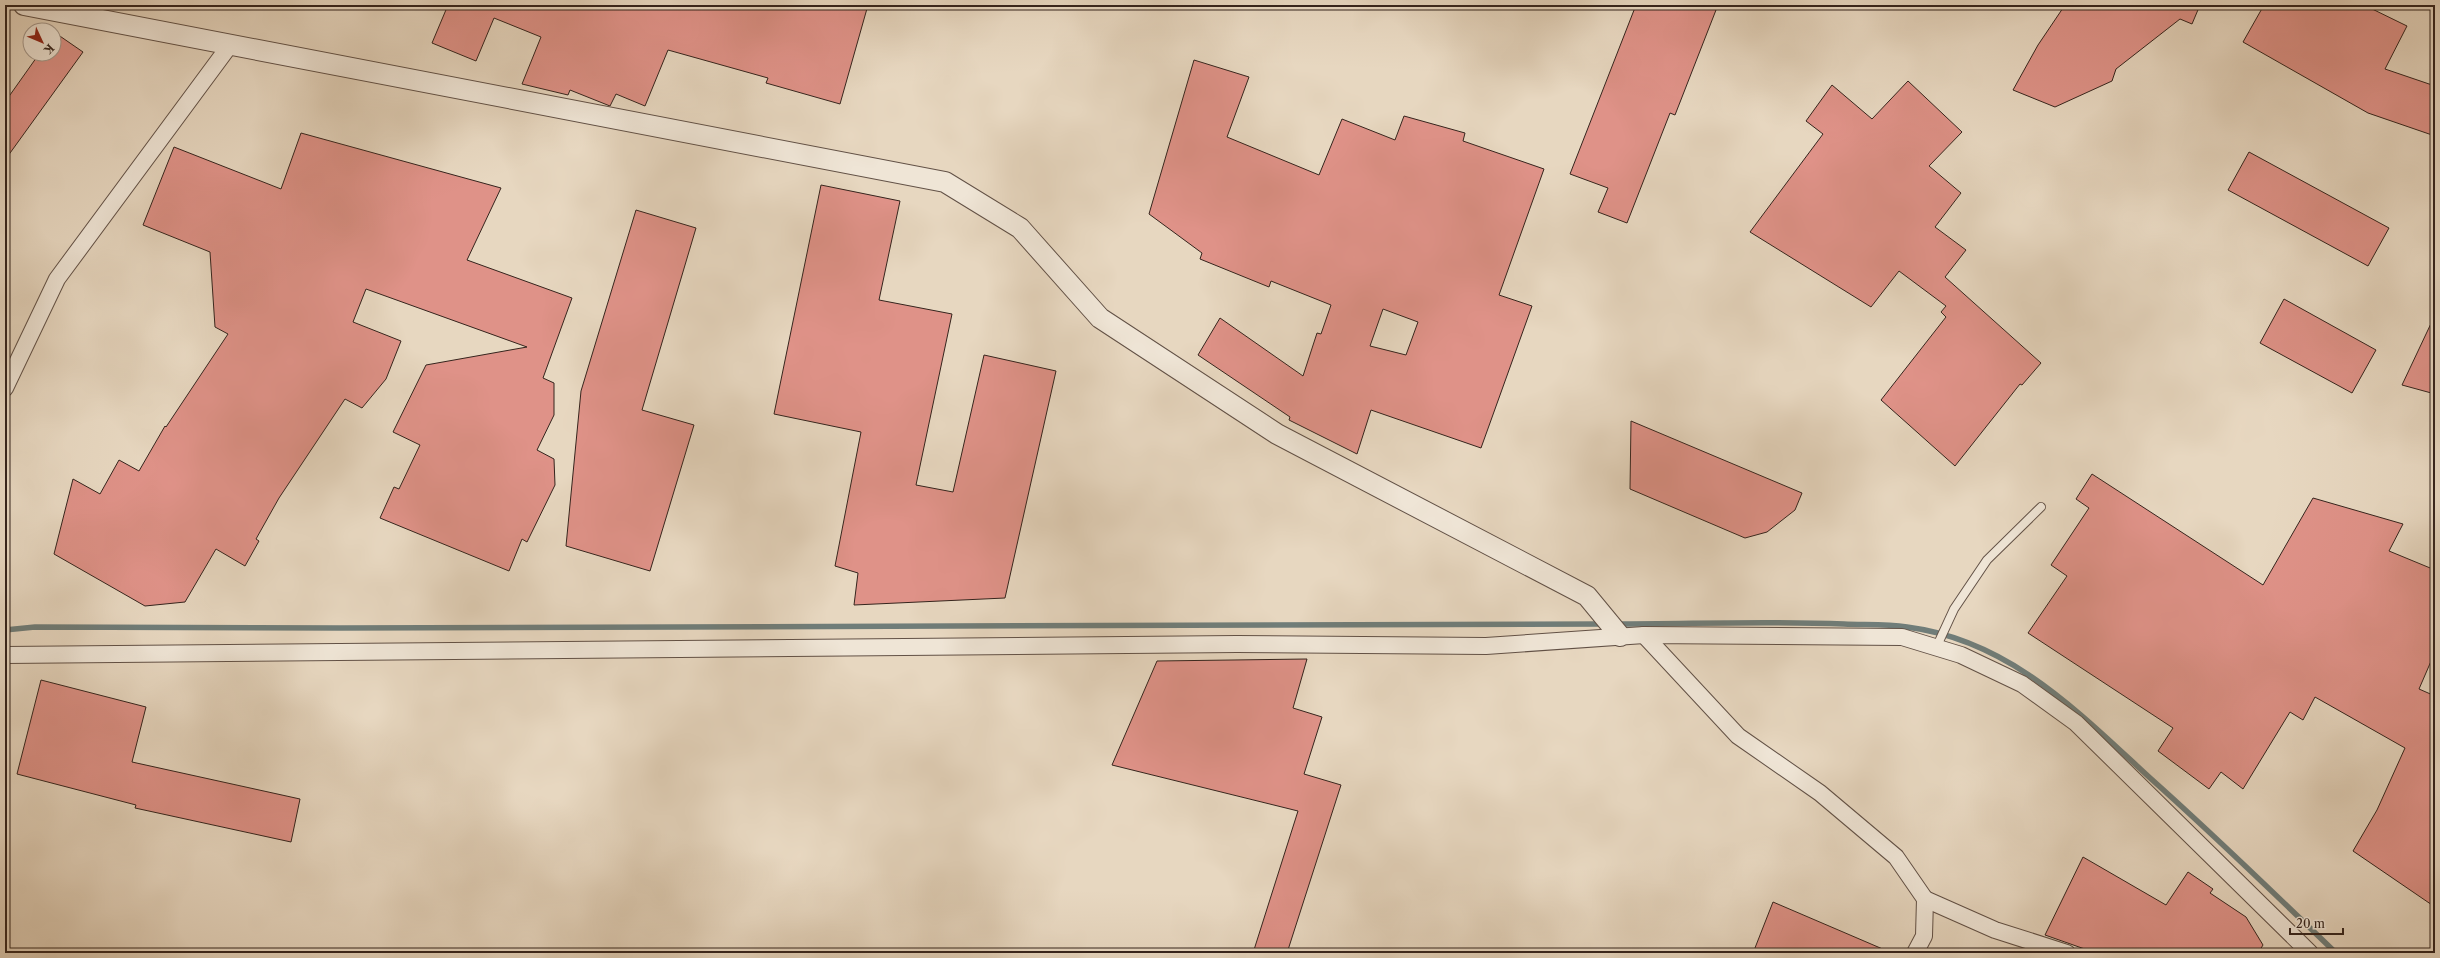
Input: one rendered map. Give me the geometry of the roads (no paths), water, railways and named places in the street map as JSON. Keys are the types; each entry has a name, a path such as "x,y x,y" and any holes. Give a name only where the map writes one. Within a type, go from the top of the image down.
{"street":[{"path":"24,5 51,8 230,45 945,182 1020,228 1100,318 1277,434 1586,596 1620,636"},
{"path":"5,388 57,279 230,45"},
{"path":"1644,634 1738,736 1820,793 1896,857 1925,899 1995,930 2066,953"},
{"path":"5,655 1237,644 1486,646 1644,634 1902,637 1937,645 2022,684 2076,723 2310,953"},
{"path":"1915,953 1924,936 1925,899"}],"lane":[{"path":"1937,645 1954,609 1987,560 2041,507"}],"waterway":[{"path":"1616,624 1816,623 1891,625 1944,634 1978,647 2009,663 2039,682 2068,704 2196,820 2336,953"},
{"path":"5,630 35,627 340,628 1604,624"}]}
